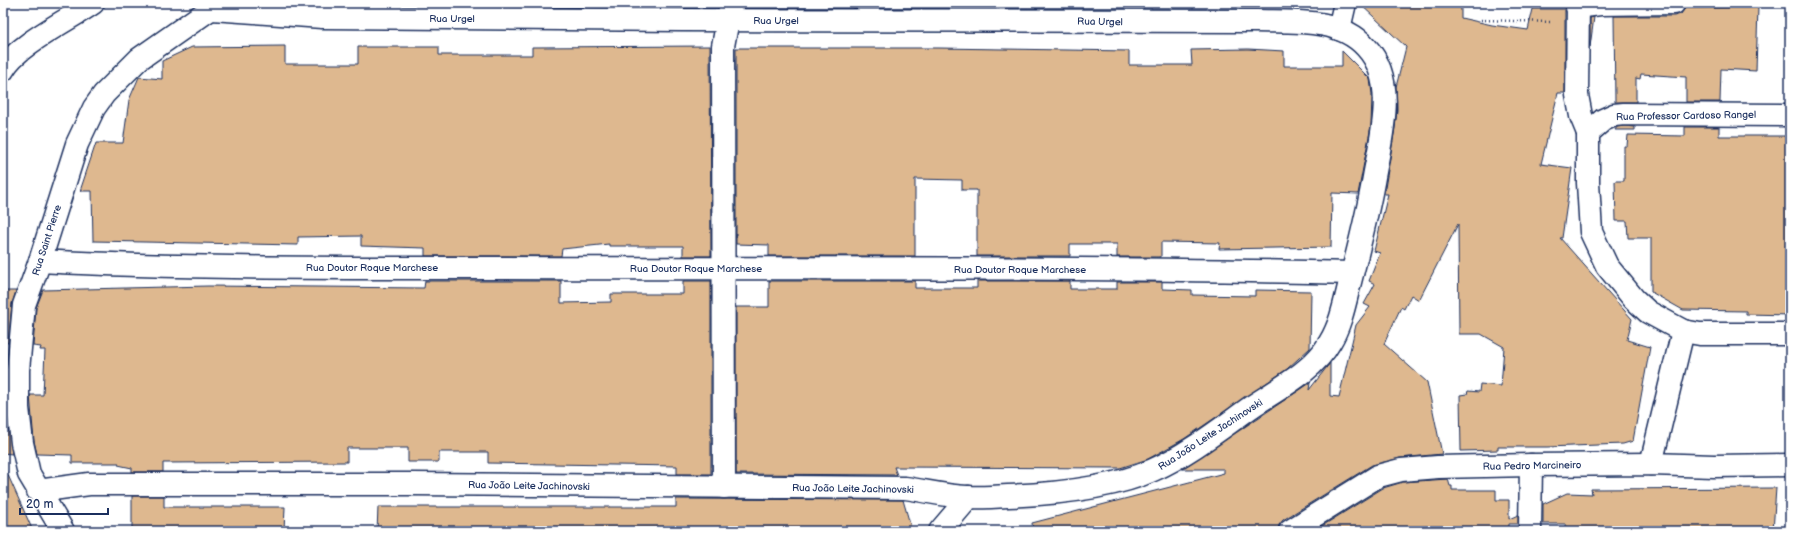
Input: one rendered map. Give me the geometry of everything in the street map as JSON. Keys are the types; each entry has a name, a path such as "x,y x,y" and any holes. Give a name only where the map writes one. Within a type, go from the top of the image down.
{"street":[{"path":"1339,29 1345,3"},
{"path":"1674,3 1577,5 1576,95 1581,116 1588,133 1588,183 1591,232 1606,266 1634,299 1648,312 1682,331 1700,334 1790,334"},
{"name":"Rua Urgel","path":"216,6 322,17 730,11 1256,12 1327,25 1339,29"},
{"name":"Rua Saint Pierre","path":"62,531 38,491 30,474 22,443 18,408 18,370 24,305 40,261 77,144 94,108 104,94 138,59 216,6"},
{"path":"3,70 6,64 32,42 79,7"},
{"path":"724,487 723,46 730,11"},
{"name":"Rua João Leite Jachinovski","path":"38,491 89,484 419,484 905,488 969,497 1041,495 1081,489 1132,478 1175,459 1286,384 1323,352 1331,341 1341,316 1367,215 1382,131 1384,105 1380,71 1374,57 1365,45 1339,29"},
{"name":"Rua Professor Cardoso Rangel","path":"1588,133 1604,120 1614,115 1624,114 1790,115"},
{"name":"Rua Doutor Roque Marchese","path":"40,261 136,265 399,268 1008,268 1352,273"},
{"path":"1651,464 1682,331"},
{"path":"1530,531 1531,465"},
{"name":"Rua Pedro Marcineiro","path":"1290,531 1378,476 1389,472 1438,467 1531,465 1790,465"},
{"path":"940,531 969,497"}],"path":[{"path":"1481,20 1551,22 1577,5"}],"building":[{"path":"1359,3 1461,3 1461,18 1492,25 1528,30 1533,9 1565,9 1565,93 1558,93 1541,164 1572,168 1562,238 1560,238 1632,319 1627,340 1650,347 1633,441 1623,444 1498,447 1498,450 1461,451 1460,395 1467,394 1468,391 1479,392 1480,384 1501,386 1504,347 1481,334 1459,334 1458,224 1419,300 1411,295 1404,309 1401,307 1384,344 1427,382 1442,454 1400,458 1372,465 1283,520 1279,525 1278,531 1033,531 1032,523 1224,473 1224,469 1182,469 1310,383 1309,390 1330,363 1330,396 1339,397 1356,325 1370,307 1364,304 1375,284 1369,281 1380,253 1374,251 1388,194 1384,194 1395,128 1397,110 1396,87 1406,47"},
{"path":"1758,7 1756,71 1721,69 1720,102 1686,102 1686,77 1641,74 1640,79 1636,78 1636,102 1615,102 1614,16 1674,16 1681,14 1685,8"},
{"path":"1594,17 1590,47 1590,18"},
{"path":"285,46 285,64 358,64 358,47 439,47 439,55 532,55 532,47 710,46 711,256 683,256 683,246 609,246 609,244 562,249 561,256 425,256 425,248 361,246 361,236 298,237 298,245 93,241 92,191 80,191 96,143 123,143 129,100 139,77 162,79 162,61 192,47"},
{"path":"736,48 939,48 1129,51 1129,65 1192,65 1191,50 1248,49 1284,51 1284,66 1342,66 1342,51 1370,79 1372,94 1371,126 1358,194 1332,193 1331,247 1219,249 1220,243 1161,242 1161,257 1117,257 1117,244 1070,244 1070,256 977,256 977,190 962,190 962,180 915,179 915,256 769,256 769,245 736,244"},
{"path":"1617,127 1635,127 1635,130 1615,130"},
{"path":"1685,127 1719,127 1719,136 1790,136 1790,315 1746,314 1746,311 1683,310 1651,292 1651,238 1628,238 1627,221 1616,221 1615,181 1624,181 1624,146 1627,146 1628,135 1685,136"},
{"path":"425,281 561,281 561,303 611,302 611,294 683,294 683,281 711,281 711,474 677,474 677,466 488,463 488,452 439,452 439,462 408,462 408,448 347,448 347,462 163,463 163,472 132,472 132,468 118,465 119,463 72,463 72,455 37,454 34,441 30,395 43,395 45,350 40,350 41,347 33,346 36,308 43,290 208,286 424,288"},
{"path":"769,281 915,281 915,288 977,288 977,281 1070,281 1070,289 1117,289 1117,282 1162,282 1162,289 1192,290 1192,295 1255,296 1255,290 1311,291 1310,348 1287,369 1184,439 1148,459 1120,468 894,467 897,475 736,474 736,307 769,307"},
{"path":"3,291 16,291 12,304 8,343 3,342"},
{"path":"3,395 6,395 6,409 12,454 3,453"},
{"path":"3,464 33,531 3,531"},
{"path":"1448,479 1450,486 1452,486 1452,490 1496,490 1496,500 1509,500 1509,519 1518,515 1518,524 1509,524 1509,531 1314,531 1383,488 1403,482"},
{"path":"1776,488 1773,531 1566,531 1566,524 1543,524 1543,504 1567,493 1592,494 1591,489"},
{"path":"132,496 164,496 164,507 285,507 284,531 132,531"},
{"path":"676,499 903,500 912,531 377,531 378,507 676,507"}]}
